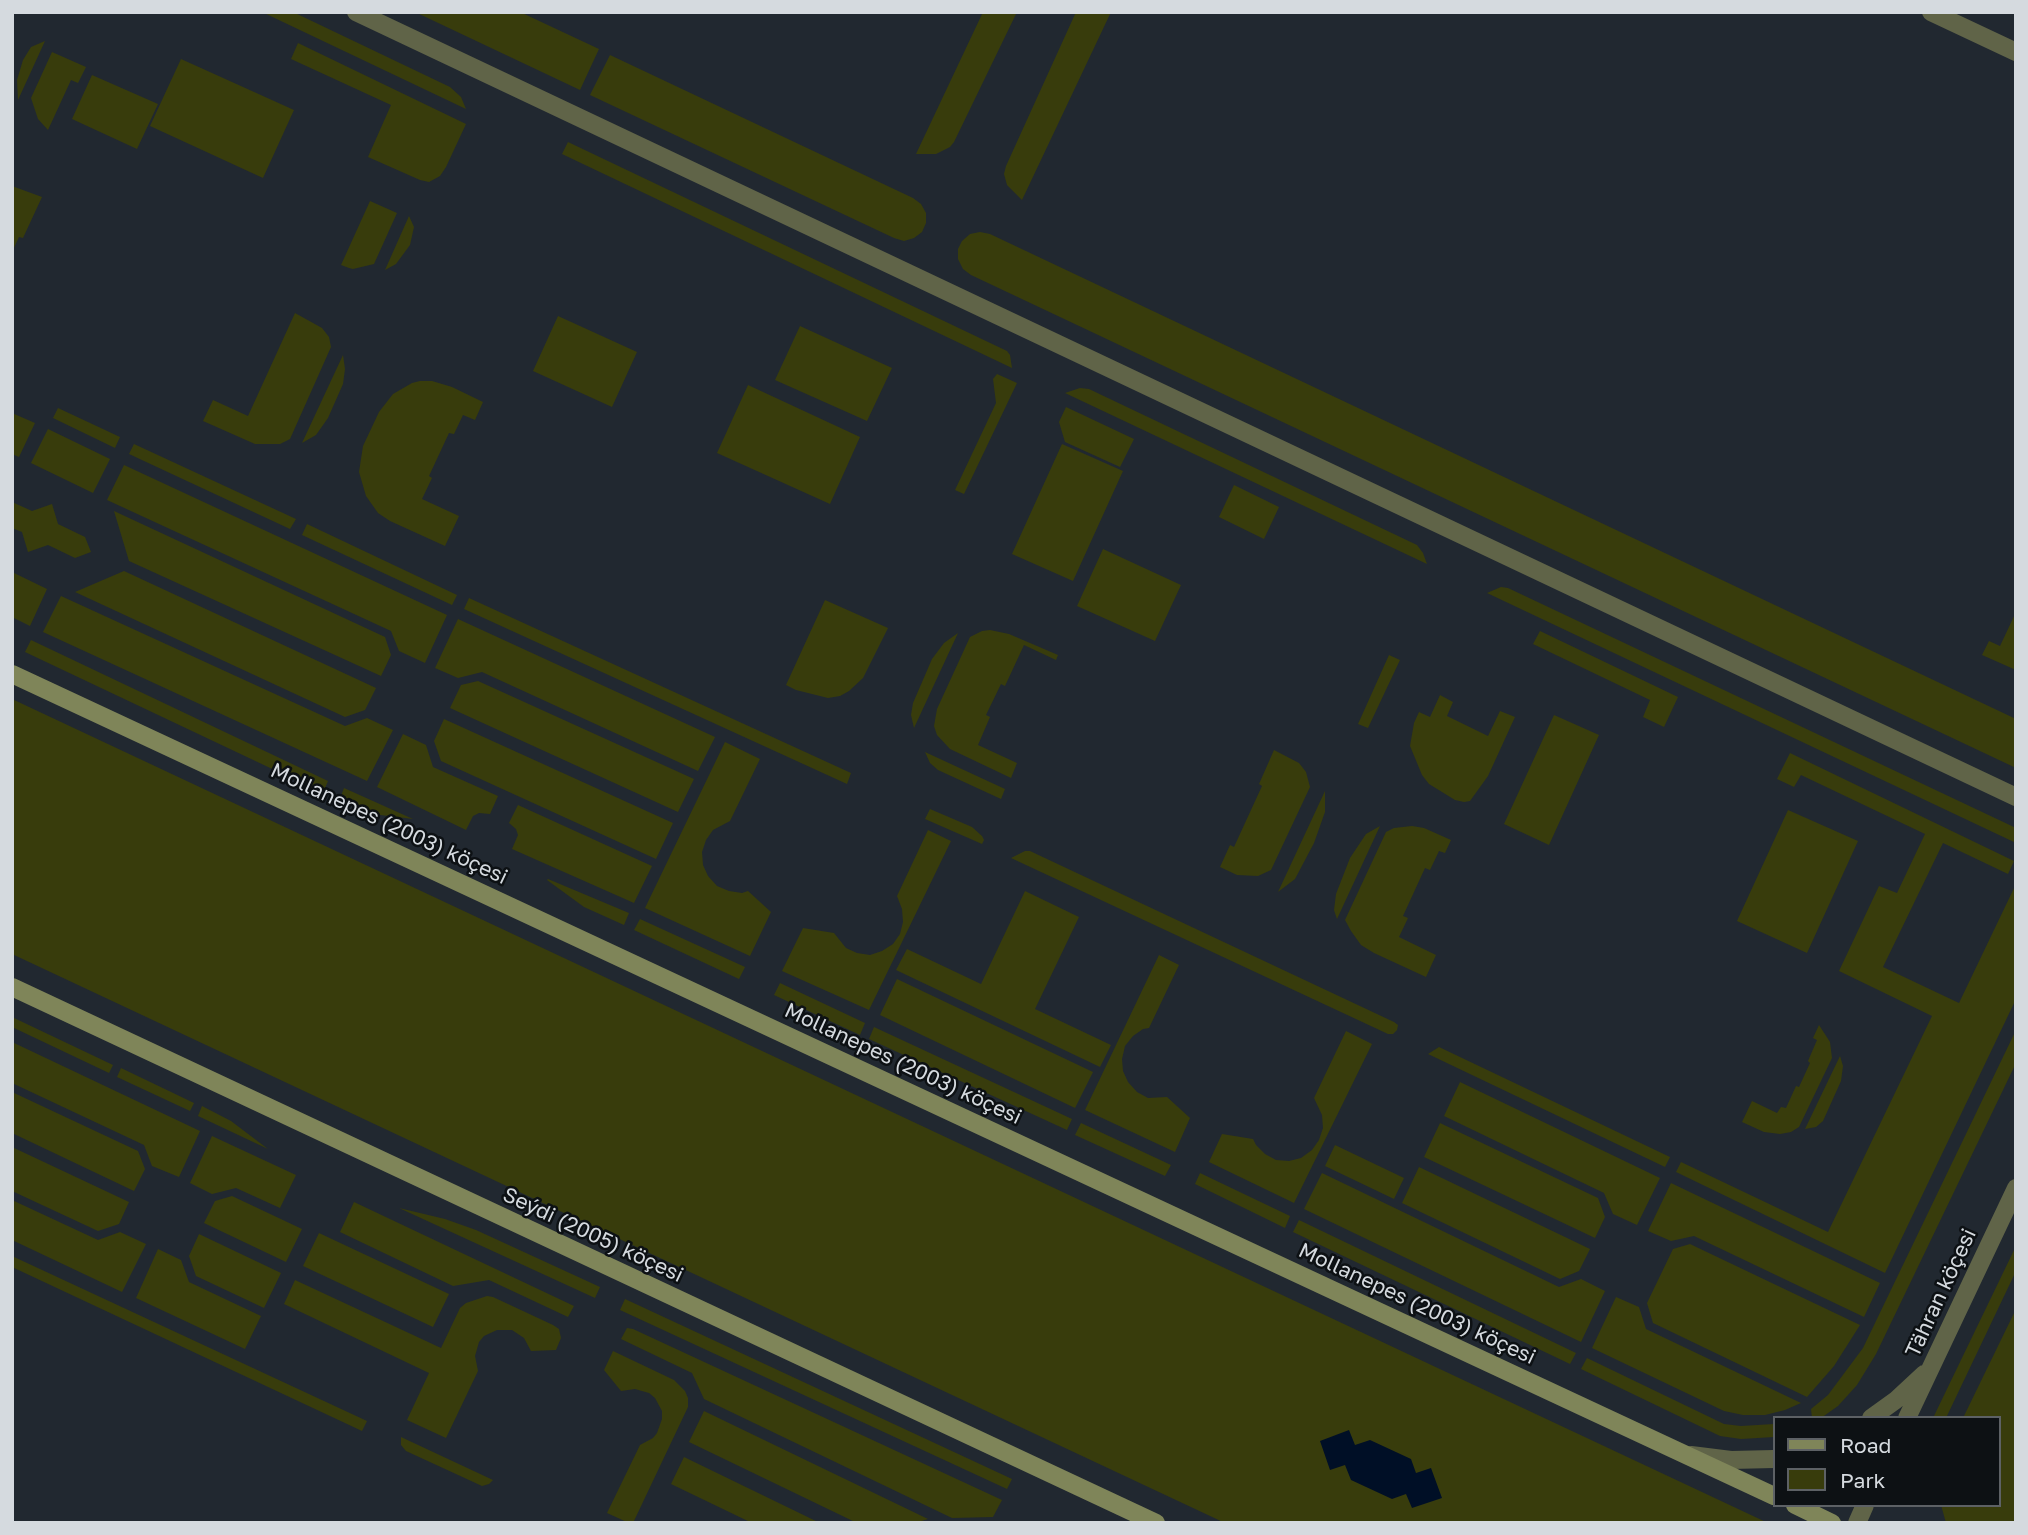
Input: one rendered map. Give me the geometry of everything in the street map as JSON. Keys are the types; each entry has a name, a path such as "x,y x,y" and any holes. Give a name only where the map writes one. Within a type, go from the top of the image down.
{"street":[{"path":"356,12 2016,797"},
{"path":"1931,12 2016,52"},
{"name":"Mollanepes (2003) köçesi","path":"12,674 1772,1495"},
{"name":"Seýdi (2005) köçesi","path":"12,988 1156,1523"},
{"name":"Tähran köçesi","path":"1908,1416 2016,1188"},
{"path":"1874,1416 1896,1400 1931,1366"},
{"path":"1686,1455 1731,1460 1772,1459"},
{"path":"1799,1507 1832,1523"},
{"path":"1857,1523 1864,1507"}],"green space":[{"path":"262,12 293,12 450,87 461,97 466,109"},
{"path":"415,12 520,12 599,49 580,90"},
{"path":"983,12 1017,12 954,142 936,154 916,154"},
{"path":"1076,12 1111,12 1022,200 1007,185 1004,174 1006,166"},
{"path":"45,41 18,100 17,80 23,60 31,47"},
{"path":"298,43 466,124 440,176 429,182 420,180 368,157 391,105 291,59"},
{"path":"52,52 86,67 78,83 71,80 48,130 38,119 31,98"},
{"path":"610,55 913,198 921,204 926,213 922,232 904,241 894,238 590,95"},
{"path":"181,59 294,110 263,178 150,126"},
{"path":"92,75 158,104 137,149 72,119"},
{"path":"568,142 1007,351 1012,368 562,154"},
{"path":"12,186 42,197 23,238 19,237 12,252"},
{"path":"370,201 397,213 374,264 353,269 341,265"},
{"path":"409,216 414,227 410,245 396,264 385,270"},
{"path":"970,234 990,234 2016,719 2016,768 971,275 963,269 958,259 958,249"},
{"path":"295,313 322,328 329,337 331,347 290,439 280,444 255,444 203,421 213,400 248,416"},
{"path":"558,316 637,352 612,407 533,371"},
{"path":"800,326 892,368 867,421 775,380"},
{"path":"343,355 343,384 328,418 316,435 302,443"},
{"path":"997,374 1017,383 964,494 955,490 996,403 993,379"},
{"path":"420,381 432,381 452,387 483,402 475,420 463,415 454,434 449,433 429,476 432,478 422,499 459,516 445,546 378,513 366,496 359,472 363,446 379,412 393,394"},
{"path":"748,385 860,437 830,504 717,453"},
{"path":"1080,388 1089,389 1417,545 1427,564 1065,393"},
{"path":"1066,407 1134,439 1120,467 1065,442 1059,422"},
{"path":"58,408 120,437 115,448 53,418"},
{"path":"12,413 35,423 19,457 12,454"},
{"path":"48,429 110,459 93,493 31,463"},
{"path":"134,444 296,519 290,529 129,454"},
{"path":"1062,444 1123,471 1073,581 1012,554"},
{"path":"124,465 447,615 425,663 399,651 391,631 107,500"},
{"path":"1234,485 1279,507 1264,539 1219,517"},
{"path":"12,502 32,511 52,504 58,524 85,537 91,552 75,558 48,545 28,552 22,532 12,528"},
{"path":"114,511 385,637 391,655 381,676 129,561"},
{"path":"307,524 457,595 452,605 302,535"},
{"path":"1103,549 1181,585 1155,641 1077,606"},
{"path":"124,571 376,688 365,710 345,717 75,592"},
{"path":"12,572 47,589 30,626 12,617"},
{"path":"1501,587 2016,828 2016,843 1487,593"},
{"path":"61,596 345,726 367,718 393,730 367,781 43,632"},
{"path":"469,598 851,773 847,784 464,609"},
{"path":"825,600 888,628 863,678 849,691 828,698 786,685"},
{"path":"2016,612 2016,670 1982,655 1989,641 2000,646"},
{"path":"458,619 715,737 698,771 482,672 458,678 435,668"},
{"path":"990,630 1009,634 1058,655 1056,660 1024,645 1005,686 1001,684 986,715 990,717 978,745 1017,763 1011,778 950,749 937,735 934,726 937,709 970,637"},
{"path":"1540,631 1678,697 1664,727 1643,717 1650,700 1533,644"},
{"path":"958,633 914,728 911,715 913,703 932,659 944,643"},
{"path":"31,640 328,781 323,793 25,652"},
{"path":"1389,655 1400,660 1368,728 1358,724"},
{"path":"478,681 694,779 678,812 450,708 461,685"},
{"path":"1440,695 1453,702 1447,716 1488,736 1500,711 1515,717 1488,776 1470,801 1455,800 1429,784 1422,775 1410,746 1419,712 1430,717"},
{"path":"12,699 1768,1523 1225,1523 12,954"},
{"path":"1554,715 1599,735 1549,845 1504,824"},
{"path":"444,719 673,823 656,859 441,761 434,741"},
{"path":"403,734 426,745 433,767 498,796 490,814 479,813 473,816 466,830 377,787"},
{"path":"725,742 760,759 730,821 713,830 706,840 702,852 703,865 717,886 729,891 748,891 771,912 750,956 645,908"},
{"path":"1274,750 1299,763 1306,772 1310,787 1271,870 1258,876 1237,875 1220,867 1230,845 1234,847 1262,786 1259,784"},
{"path":"925,752 1005,789 1001,799 938,770 930,763"},
{"path":"1790,753 2014,861 2008,874 1943,843 1883,967 1959,1003 2016,884 2016,999 1885,1273 1676,1172 1681,1162 1828,1232 1932,1016 1839,971 1879,886 1897,893 1925,834 1801,775 1794,787 1777,779"},
{"path":"344,788 413,819 372,814 339,801"},
{"path":"1325,791 1325,812 1314,843 1295,879 1278,892"},
{"path":"518,805 652,866 634,903 512,849 518,835 509,823"},
{"path":"930,809 972,827 982,836 982,844 925,819"},
{"path":"1788,810 1858,841 1807,953 1737,921"},
{"path":"1380,826 1337,919 1334,910 1336,894 1350,858 1366,834"},
{"path":"1412,826 1424,828 1451,840 1445,853 1439,851 1430,870 1425,868 1403,916 1408,918 1399,937 1436,955 1426,977 1361,945 1345,920 1386,832"},
{"path":"928,830 951,841 869,1010 782,971 803,928 834,933 846,948 857,953 870,955 893,944 900,934 903,922 897,896"},
{"path":"1030,851 1394,1022 1398,1025 1397,1030 1388,1034 1011,858"},
{"path":"548,879 629,913 624,925 584,907"},
{"path":"1025,891 1079,917 1035,1009 1111,1045 1100,1067 896,970 907,949 981,984"},
{"path":"640,919 745,967 739,979 634,930"},
{"path":"1159,955 1179,965 1149,1028 1133,1036 1125,1046 1122,1059 1128,1082 1137,1092 1148,1098 1167,1097 1190,1118 1175,1152 1085,1110"},
{"path":"897,979 1093,1072 1075,1108 880,1015"},
{"path":"780,983 865,1023 860,1035 774,995"},
{"path":"12,1017 113,1065 109,1073 12,1027"},
{"path":"1819,1025 1830,1042 1832,1058 1799,1127 1780,1134 1764,1132 1742,1122 1752,1101 1777,1113 1781,1107 1786,1108 1810,1063 1808,1061 1817,1040 1813,1038"},
{"path":"874,1027 1072,1119 1067,1130 869,1039"},
{"path":"2016,1030 2016,1063 1876,1354 1857,1385 1838,1406 1824,1416 1812,1416 1811,1409 1828,1395 1863,1348"},
{"path":"1346,1031 1372,1044 1294,1203 1209,1162 1222,1134 1253,1139 1265,1154 1276,1160 1301,1158 1312,1150 1323,1128 1322,1115 1314,1098"},
{"path":"12,1042 200,1131 179,1177 152,1166 144,1145 12,1083"},
{"path":"1439,1047 1670,1157 1665,1167 1428,1054"},
{"path":"1840,1056 1843,1066 1841,1081 1823,1121 1816,1127 1805,1129"},
{"path":"121,1068 194,1103 190,1111 117,1077"},
{"path":"1460,1082 1660,1178 1637,1225 1613,1214 1604,1193 1444,1116"},
{"path":"12,1092 138,1151 145,1169 134,1191 12,1133"},
{"path":"202,1106 231,1121 268,1149 198,1116"},
{"path":"1081,1123 1171,1165 1165,1176 1075,1135"},
{"path":"1440,1123 1598,1198 1605,1217 1595,1238 1424,1157"},
{"path":"212,1136 296,1175 280,1208 236,1188 212,1194 190,1183"},
{"path":"1335,1145 1404,1178 1394,1199 1325,1166"},
{"path":"12,1147 129,1202 119,1224 98,1231 12,1191"},
{"path":"1419,1167 1590,1249 1579,1271 1560,1279 1402,1203"},
{"path":"1200,1173 1290,1216 1285,1228 1195,1184"},
{"path":"1322,1173 1559,1287 1581,1279 1605,1291 1581,1342 1304,1209"},
{"path":"1671,1183 1880,1283 1864,1317 1694,1236 1671,1241 1648,1231"},
{"path":"232,1196 302,1229 286,1262 204,1223 215,1201"},
{"path":"12,1200 98,1240 120,1232 146,1244 122,1292 12,1240"},
{"path":"354,1202 574,1306 568,1317 489,1280 453,1286 340,1232"},
{"path":"399,1208 476,1230 600,1287 595,1298"},
{"path":"1299,1220 1576,1353 1570,1364 1293,1232"},
{"path":"319,1233 449,1294 433,1327 303,1266"},
{"path":"199,1234 281,1273 264,1308 196,1276 189,1256"},
{"path":"1690,1244 1860,1325 1834,1366 1807,1397 1653,1323 1647,1303 1673,1249"},
{"path":"2016,1246 2016,1271 1947,1416 1934,1416"},
{"path":"158,1249 181,1260 189,1282 261,1316 245,1349 136,1298"},
{"path":"12,1256 367,1421 362,1431 12,1267"},
{"path":"295,1280 441,1348 460,1308 466,1303 487,1296 553,1325 559,1329 561,1338 556,1350 531,1351 524,1338 512,1330 497,1330 484,1336 475,1356 478,1371 446,1438 407,1420 429,1373 284,1304"},
{"path":"1616,1297 1639,1307 1646,1329 1801,1403 1765,1415 1743,1415 1724,1411 1592,1348"},
{"path":"625,1299 1012,1479 1007,1489 620,1310"},
{"path":"2016,1309 2016,1523 1946,1523 1942,1507 2000,1507 2000,1416 1964,1416"},
{"path":"627,1328 1002,1500 993,1517 952,1518 704,1399 692,1373 621,1339"},
{"path":"613,1351 674,1380 688,1398 688,1407 633,1523 607,1513 640,1445 657,1433 662,1411 649,1393 635,1389 621,1391 604,1370"},
{"path":"1587,1358 1724,1424 1772,1424 1772,1437 1741,1439 1720,1436 1581,1369"},
{"path":"704,1411 928,1519 915,1523 857,1523 689,1442"},
{"path":"401,1437 493,1480 482,1486 406,1451 401,1445"},
{"path":"684,1457 820,1523 752,1523 671,1484"}],"water":[{"path":"1349,1430 1355,1445 1370,1440 1411,1459 1416,1473 1431,1468 1442,1498 1412,1508 1406,1494 1392,1499 1351,1480 1345,1465 1330,1470 1320,1441"}]}
